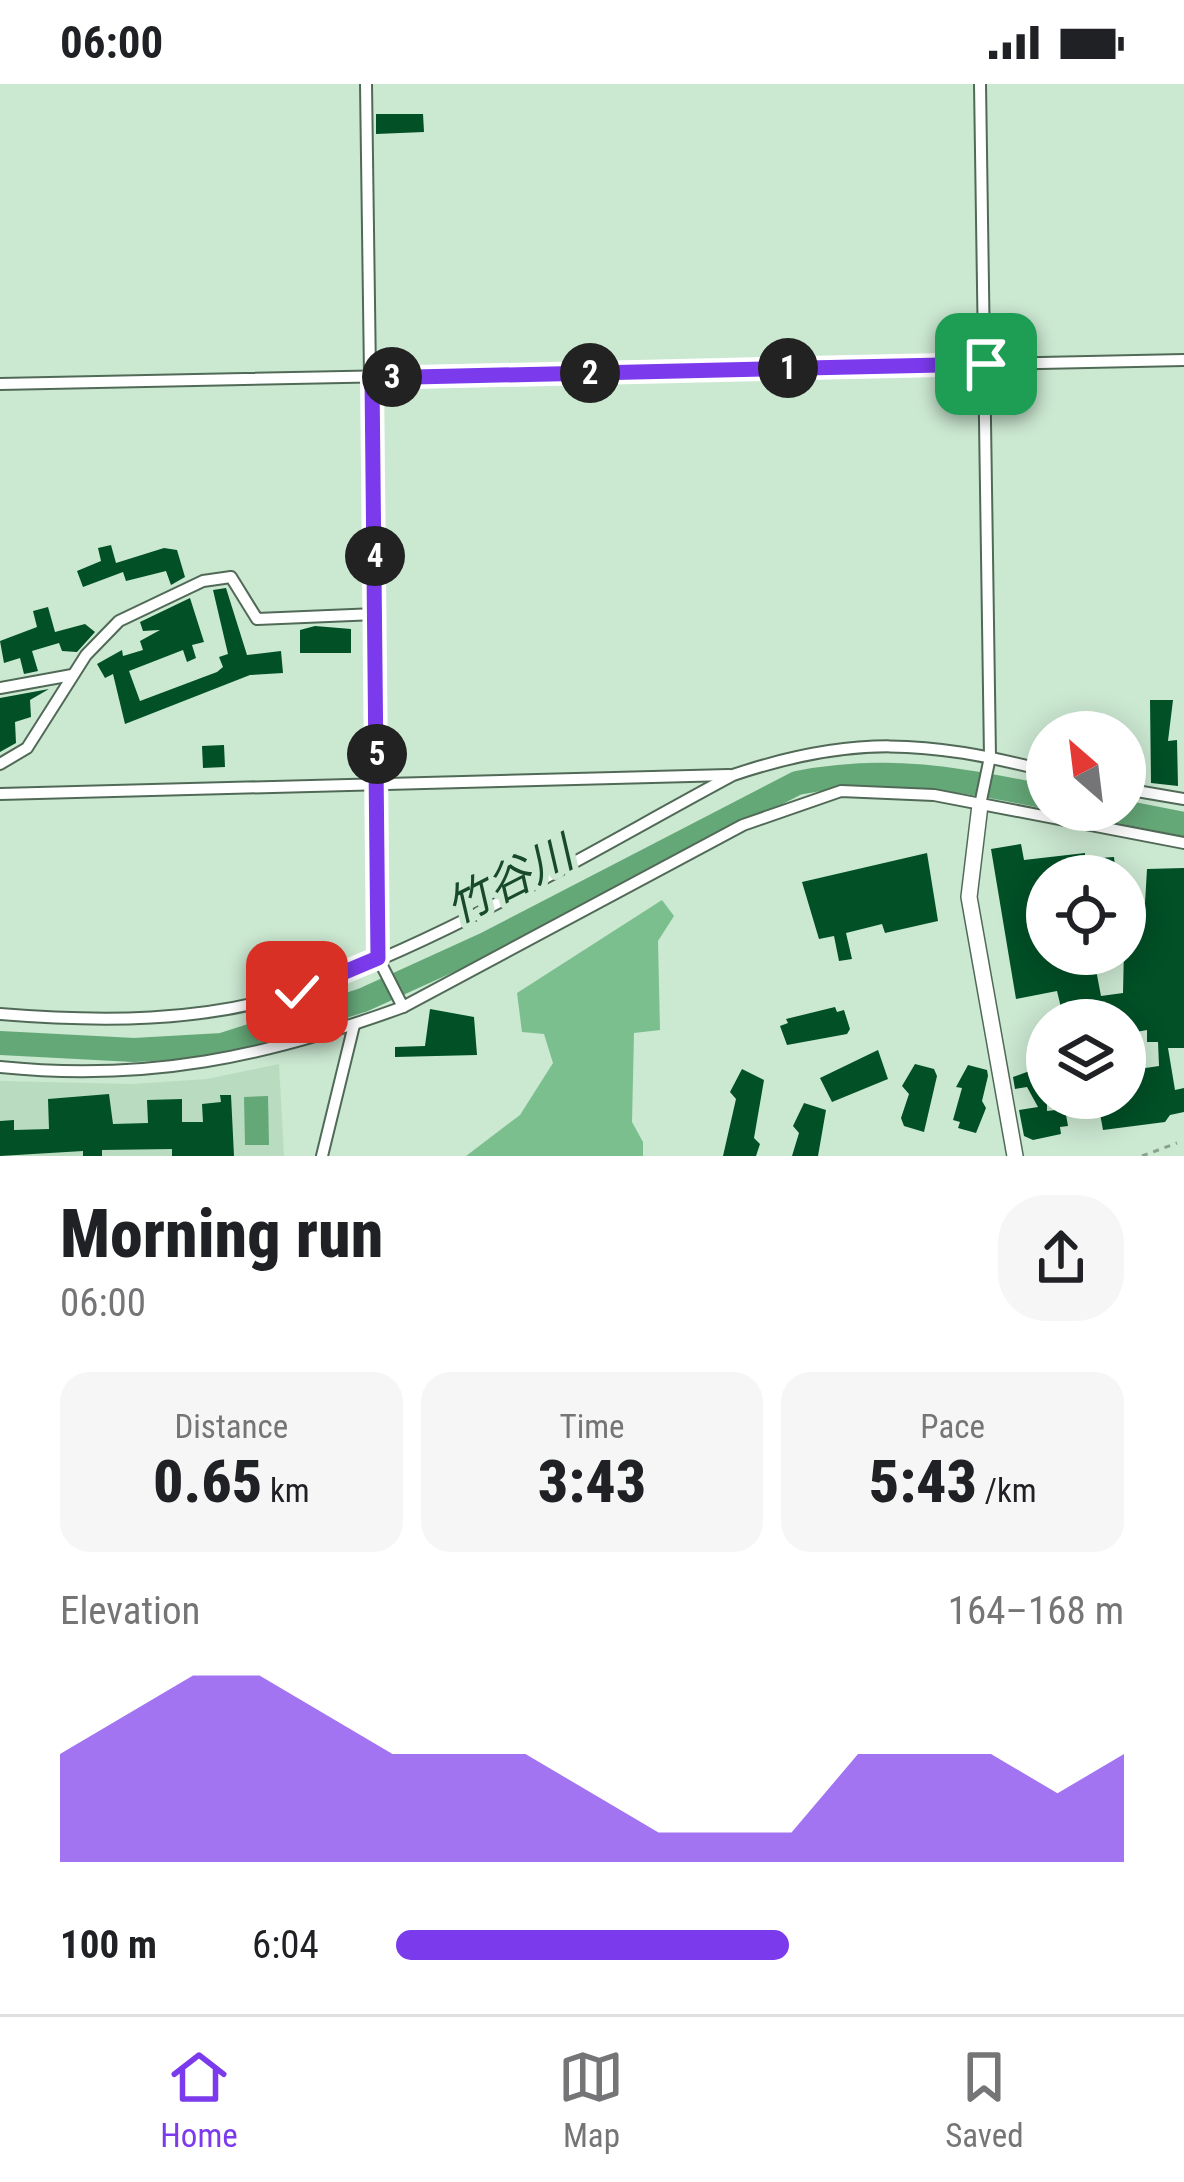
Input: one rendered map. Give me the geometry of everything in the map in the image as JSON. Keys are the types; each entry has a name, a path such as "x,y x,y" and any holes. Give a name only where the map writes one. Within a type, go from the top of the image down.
{"street":[{"path":"367,84 378,958 401,1003"},
{"path":"980,84 990,761 969,897 1016,1156"},
{"path":"0,384 1184,360"},
{"path":"0,764 27,748 72,675 119,621 224,575 231,577 257,619 376,614"},
{"path":"0,688 62,673 72,675"},
{"path":"0,1015 76,1020 232,1007 297,992 378,958 733,775 842,745 1026,767"},
{"path":"0,794 378,788 733,775"},
{"path":"0,1067 147,1069 228,1062 354,1025 797,802 878,789 981,801 1184,843"},
{"path":"1146,793 1184,799"},
{"path":"322,1156 354,1025"}],"path":[{"path":"1142,1156 1177,1143"}],"shaded area":[{"path":"662,900 674,916 658,941 660,1030 634,1033 632,1122 643,1142 643,1156 466,1156 520,1115 553,1063 544,1034 522,1032 517,993"},
{"path":"279,1064 284,1156 0,1156 0,1081 131,1084 207,1079"},
{"path":"268,1096 269,1145 245,1145 244,1097"}],"building":[{"path":"376,114 423,114 424,132 376,134"},
{"path":"111,545 116,563 164,548 177,550 185,577 171,585 166,571 126,581 123,572 83,587 77,571 101,561 98,548"},
{"path":"226,588 247,655 281,651 283,673 250,675 125,724 113,674 105,678 97,664 122,650 123,656 143,650 140,641 160,630 143,631 140,622 190,598 204,642 192,645 196,658 187,662 183,650 129,671 140,701 217,672 223,667 219,657 228,654 213,590"},
{"path":"48,607 55,632 85,624 95,632 77,652 62,651 59,643 32,651 38,671 24,674 20,658 4,663 0,641 37,627 33,611"},
{"path":"315,626 351,629 351,653 300,653 300,630"},
{"path":"49,689 30,700 31,717 15,722 16,743 0,752 0,698"},
{"path":"1150,700 1173,700 1168,741 1177,740 1178,786 1151,783"},
{"path":"224,745 225,767 203,768 202,746"},
{"path":"1021,844 1026,860 1026,975 1097,975 1101,996 1123,993 1123,975 1146,975 1147,869 1184,868 1184,1048 1168,1048 1175,1090 1184,1088 1184,1112 1170,1115 1165,1122 1103,1130 1101,1119 1146,1119 1146,1068 1159,1066 1158,1042 1147,1042 1146,999 1059,999 1057,991 1016,999 991,849"},
{"path":"927,853 938,921 885,933 882,924 846,933 852,959 839,961 834,936 819,939 802,882"},
{"path":"835,1007 837,1012 844,1010 847,1034 787,1045 780,1026 788,1023 786,1019"},
{"path":"430,1009 474,1017 477,1055 395,1057 395,1047 425,1046"},
{"path":"878,1050 888,1079 832,1102 820,1078"},
{"path":"915,1064 934,1069 937,1076 924,1132 904,1126 901,1118 909,1094 902,1086"},
{"path":"968,1065 987,1070 988,1076 982,1101 986,1108 976,1133 958,1128 960,1122 953,1120 962,1088 956,1087"},
{"path":"742,1069 764,1080 754,1138 760,1144 756,1156 723,1156 736,1099 730,1092"},
{"path":"1026,1072 1026,1087 1015,1089 1013,1077"},
{"path":"109,1094 113,1124 148,1123 147,1100 182,1099 182,1122 203,1122 202,1104 221,1102 220,1095 231,1095 234,1156 172,1156 172,1149 102,1150 102,1156 83,1156 83,1151 0,1156 0,1121 14,1120 14,1130 49,1129 48,1099"},
{"path":"804,1103 826,1110 818,1156 792,1156 799,1133 793,1126"},
{"path":"1026,1109 1026,1119 1067,1119 1068,1126 1060,1127 1061,1134 1033,1140 1024,1136 1019,1110"}],"waterway":[{"name":"竹谷川","path":"0,1043 134,1050 222,1045 363,1000 486,944 797,783 892,775 1026,793"},
{"name":"竹谷川","path":"1146,817 1184,824"}],"route":[{"path":"297,992 378,958 372,378 986,364"}]}
